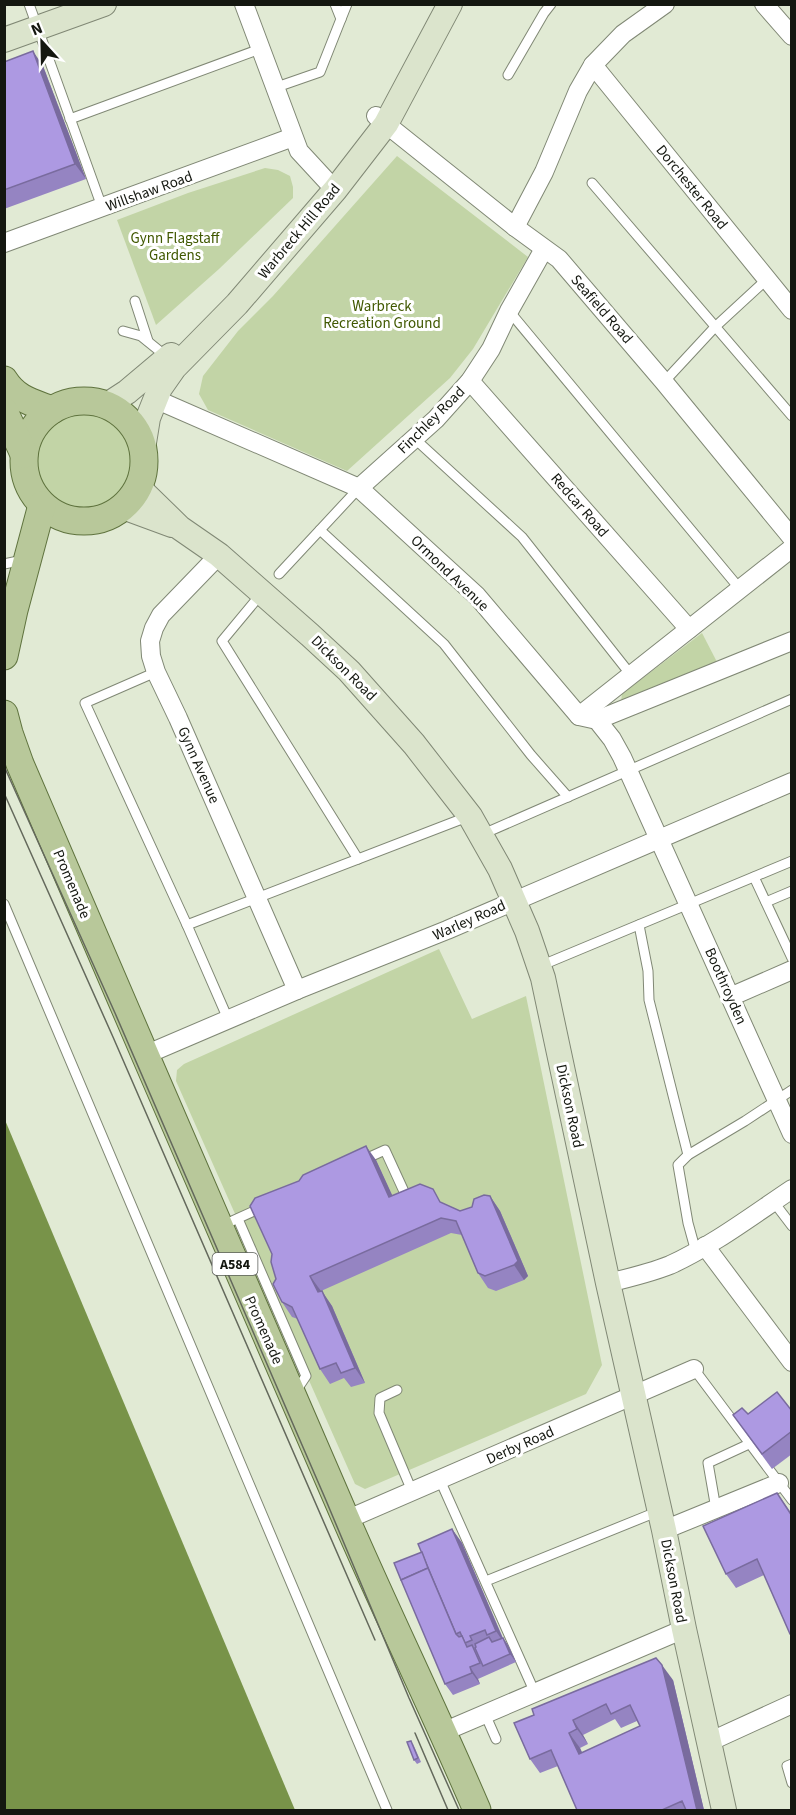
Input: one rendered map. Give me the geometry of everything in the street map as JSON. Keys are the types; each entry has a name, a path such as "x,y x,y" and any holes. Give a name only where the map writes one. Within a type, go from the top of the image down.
{"main road":[{"path":"4,380 11,391 22,398 52,410"},
{"path":"79,401 107,405 121,414 139,436 143,449 143,468 130,497 111,515 98,520 70,520 56,515 42,505 31,491 24,473 24,454 28,436 38,421 52,410 79,401"},
{"path":"4,411 24,454"},
{"path":"4,656 14,610 19,566 42,505"},
{"path":"19,566 70,520"},
{"name":"Promenade","path":"4,714 20,764 145,1055 228,1223 292,1395 477,1810"}],"street":[{"path":"4,40 104,4"},
{"path":"244,4 299,151 331,185"},
{"name":"Warbreck Hill Road","path":"381,120 434,4"},
{"name":"Warbreck Hill Road","path":"143,449 148,418 160,388 174,368 237,303 381,120 450,4"},
{"path":"514,227 544,172 578,91 593,65 623,34 665,4"},
{"path":"764,4 792,36"},
{"name":"Dorchester Road","path":"593,65 792,310"},
{"name":"Seafield Road","path":"381,120 514,227 559,259 792,538"},
{"name":"Willshaw Road","path":"4,243 293,137"},
{"name":"Warbreck Hill Road","path":"107,405 127,392 168,358 331,185"},
{"name":"Finchley Road","path":"359,488 436,419 470,381 491,349 509,311 544,249"},
{"name":"Redcar Road","path":"470,381 689,629"},
{"name":"Ormond Avenue","path":"155,399 359,488 477,596 579,716"},
{"name":"Dickson Road","path":"130,497 219,555 349,671 414,744 475,826 500,869 540,966 724,1810"},
{"path":"579,716 792,548"},
{"name":"Gynn Avenue","path":"219,555 161,615 150,641 151,656 156,672 297,990"},
{"path":"579,716 597,720 792,641"},
{"path":"597,720 612,739 660,839"},
{"name":"Warley Road","path":"145,1055 297,990 447,930 792,782"},
{"name":"Boothroyden","path":"660,839 730,997 784,1095 792,1134"},
{"path":"730,997 792,970"},
{"path":"608,1283 645,1274 700,1249 792,1189"},
{"path":"700,1249 792,1362"},
{"name":"Derby Road","path":"346,1520 694,1369"},
{"path":"662,1520 716,1509 779,1483"},
{"path":"443,1732 684,1629"},
{"path":"709,1742 792,1704"}],"lane":[{"path":"29,4 102,207"},
{"path":"335,4 341,19"},
{"path":"274,87 320,72 347,4"},
{"path":"508,75 551,4"},
{"path":"70,119 260,50"},
{"path":"592,183 792,416"},
{"path":"664,382 715,327 767,279"},
{"path":"135,301 148,341"},
{"path":"509,311 740,589"},
{"path":"123,331 141,336 168,358"},
{"path":"415,439 522,537 631,675"},
{"path":"279,574 359,488"},
{"path":"320,530 444,644 531,755 568,797"},
{"path":"263,592 222,641 358,859"},
{"path":"156,672 86,703 228,1020"},
{"path":"187,925 358,859 568,797 792,699"},
{"path":"540,966 792,861"},
{"path":"754,877 792,958"},
{"path":"766,902 792,891"},
{"path":"4,904 387,1810"},
{"path":"639,925 648,971 649,1000 688,1155"},
{"path":"700,1249 688,1223 678,1165 688,1155 784,1095"},
{"path":"354,1165 385,1150 407,1198"},
{"path":"773,1201 792,1226"},
{"path":"228,1223 270,1204"},
{"path":"694,1369 792,1500"},
{"path":"397,1390 380,1398 379,1413 412,1491"},
{"path":"716,1509 708,1463 749,1444"},
{"path":"440,1480 536,1693"},
{"path":"486,1581 662,1520"},
{"path":"485,1714 496,1739"},
{"path":"792,1764 787,1766 792,1783"}],"green space":[{"name":"Warbreck Recreation Ground","path":"397,156 528,257 473,349 450,378 347,471 208,410 199,394 203,376 238,331 273,296"},
{"name":"Gynn Flagstaff Gardens","path":"265,168 278,170 290,176 293,198 156,325 117,220 188,193"},
{"path":"83,410 102,414 118,425 129,441 133,460 129,479 118,495 102,506 83,510 64,506 48,495 37,479 33,460 37,441 48,425 64,414"},
{"path":"702,633 717,662 621,701 622,694"},
{"path":"439,949 472,1019 526,996 602,1365 586,1394 365,1489 355,1484 176,1081 177,1070 184,1064"}],"shaded area":[{"path":"5,1120 295,1810 5,1810"}],"building":[{"path":"33,51 75,164 4,190 4,62"},
{"path":"366,1146 389,1197 420,1184 433,1189 440,1202 460,1211 472,1207 474,1199 484,1195 490,1196 518,1261 514,1265 485,1276 478,1273 456,1221 441,1218 310,1276 318,1292 322,1291 355,1368 341,1373 336,1363 320,1369 292,1307 282,1302 273,1284 276,1279 271,1262 272,1254 250,1206 255,1198 299,1181 303,1175"},
{"path":"777,1392 792,1411 792,1431 762,1454 733,1415 742,1408 748,1414"},
{"path":"777,1493 792,1516 792,1634 790,1634 757,1559 726,1574 703,1526"},
{"path":"452,1529 496,1631 487,1635 485,1630 470,1636 472,1640 465,1643 460,1632 456,1634 418,1544"},
{"path":"422,1552 428,1568 401,1580 394,1563"},
{"path":"428,1568 456,1634 459,1637 462,1636 467,1647 472,1645 480,1663 470,1667 472,1673 445,1684 401,1580"},
{"path":"489,1637 492,1642 503,1638 510,1654 483,1666 475,1644"},
{"path":"656,1658 662,1665 697,1810 686,1810 682,1801 662,1810 577,1810 551,1750 530,1759 514,1723 534,1715 532,1709","holes":["606,1704 611,1714 630,1705 640,1726 579,1754 569,1733 577,1729 573,1720"]},
{"path":"411,1741 418,1758 414,1760 407,1742"}],"tram line":[{"path":"4,766 115,1013 459,1810"},
{"path":"4,793 113,1037 375,1640"},
{"path":"415,1733 448,1810"}]}
